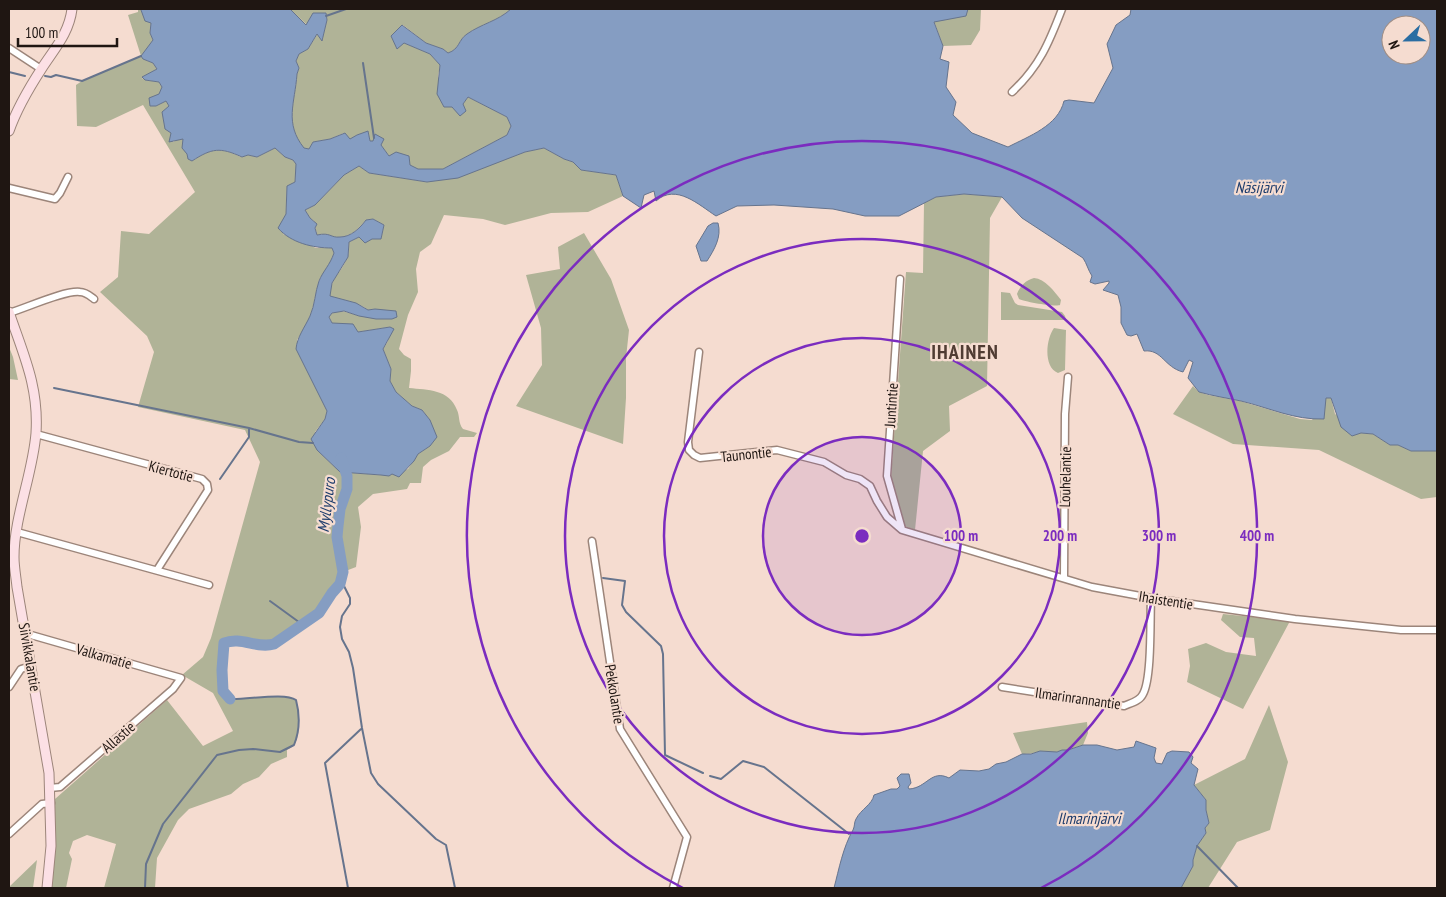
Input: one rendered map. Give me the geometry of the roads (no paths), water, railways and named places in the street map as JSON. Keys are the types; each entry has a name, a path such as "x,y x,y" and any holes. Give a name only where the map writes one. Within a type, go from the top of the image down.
{"main road":[{"path":"9,131 20,105 66,32 72,9"},
{"name":"Siivikkalantie","path":"9,312 29,367 36,412 36,434 17,532 13,588 26,636 49,773 51,846 47,888"}],"street":[{"path":"1012,92 1032,72 1053,32 1062,9"},
{"path":"9,48 41,69"},
{"path":"9,188 54,199 60,193 68,177"},
{"name":"Juntintie","path":"900,278 887,476 902,530"},
{"path":"9,312 78,291 94,298"},
{"name":"Taunontie","path":"699,352 688,442 689,450 694,455 700,458 777,450 824,462 870,486 887,517 902,530"},
{"name":"Louhelantie","path":"1064,577 1065,414 1068,377"},
{"name":"Kiertotie","path":"36,434 202,479 207,484 208,490 157,570"},
{"name":"Ihaistentie","path":"902,530 1064,577 1092,587 1151,598 1295,619 1401,630 1437,630"},
{"path":"17,532 209,585"},
{"name":"Pekkolantie","path":"592,540 620,729 687,837 673,888"},
{"name":"Ilmarinrannantie","path":"1002,687 1124,706 1133,703 1144,694 1148,680 1151,598"},
{"name":"Valkamatie","path":"26,636 31,635 181,678"},
{"path":"9,687 21,669 31,666"},
{"name":"Allastie","path":"50,788 60,787 173,689 181,678"},
{"path":"9,834 42,804 51,803"}],"water":[{"name":"Näsijärvi","path":"142,9 290,9 306,25 313,13 326,13 327,20 322,41 317,34 308,49 299,54 296,61 299,68 292,121 298,139 304,148 309,149 313,142 330,139 345,133 350,139 368,131 370,141 373,141 375,134 384,139 381,145 389,156 396,152 409,156 410,165 418,169 443,169 507,135 511,126 507,117 468,97 463,104 466,111 460,116 452,107 444,107 437,94 440,65 430,54 404,43 397,49 391,36 402,25 426,43 443,49 448,53 457,47 467,34 501,17 511,9 968,9 966,16 934,22 943,46 940,59 949,62 946,87 956,102 953,115 972,133 1008,147 1049,124 1061,110 1064,101 1094,103 1113,68 1107,44 1116,25 1130,15 1131,9 1437,9 1437,451 1411,451 1398,445 1390,445 1373,434 1361,433 1352,436 1341,427 1331,398 1326,398 1324,419 1313,419 1292,416 1241,401 1199,392 1188,378 1193,362 1189,360 1183,372 1171,366 1159,355 1150,351 1144,351 1137,334 1127,335 1121,323 1121,307 1118,295 1103,290 1109,281 1095,284 1090,282 1092,276 1083,258 1022,218 1002,197 964,194 936,197 899,216 865,216 833,209 774,205 737,206 716,216 695,202 679,195 671,194 656,201 654,191 644,195 641,208 623,196 616,175 581,170 573,162 544,148 525,152 458,178 427,182 369,173 359,166 344,175 315,205 305,210 317,224 315,228 317,235 325,234 344,237 358,229 366,220 373,219 384,225 381,239 372,239 365,243 359,237 349,242 348,257 332,283 330,296 356,303 368,310 396,311 397,317 392,319 376,319 344,311 332,313 329,317 332,323 353,324 358,332 390,327 394,329 383,349 391,369 390,381 396,392 412,406 422,410 430,420 437,437 430,446 418,454 399,477 392,474 389,476 340,472 317,450 311,439 325,419 327,411 296,349 312,312 319,281 334,253 332,248 310,246 296,241 278,228 286,214 287,186 295,182 296,164 275,148 257,157 248,155 242,157 222,150 216,150 205,153 192,161 188,159 187,154 182,148 183,139 169,142 171,133 165,129 162,112 169,106 166,101 156,106 150,106 149,98 159,94 162,87 159,82 145,80 142,77 157,69 153,63 143,59 141,56 153,40 150,33 151,23 145,21"},
{"path":"718,223 719,228 717,243 707,261 701,261 696,246 708,226"},
{"name":"Ilmarinjärvi","path":"1136,741 1156,748 1154,758 1156,763 1162,764 1167,753 1172,751 1189,752 1193,757 1191,763 1198,769 1194,785 1206,800 1209,823 1205,828 1206,833 1197,846 1193,866 1181,888 834,888 844,851 854,829 856,819 871,802 874,795 891,789 897,789 900,786 897,778 901,774 909,774 911,783 908,787 909,789 920,786 933,777 943,776 949,778 960,770 979,771 989,769 996,764 1006,762 1022,754 1040,751 1057,752 1083,745 1097,745 1117,750 1134,747"}],"waterway":[{"path":"326,16 346,9"},
{"path":"45,76 51,77 56,75 82,81 141,56"},
{"path":"363,63 374,138"},
{"path":"9,72 25,76"},
{"path":"54,388 249,428 299,442 313,443"},
{"path":"220,479 249,437 249,428"},
{"name":"Myllypuro","path":"230,699 223,691 224,643 237,641 261,645 274,644 319,613 340,584 343,572 337,537 340,509 347,489 347,476 341,458"},
{"path":"603,578 625,581 622,605 626,612 661,646 663,654 665,755 703,773"},
{"path":"341,580 350,598 350,604 342,616 340,627 342,639 349,652 353,668 371,773 378,784 436,839 446,845 455,888"},
{"path":"270,601 303,625"},
{"name":"Myllypuro","path":"145,888 146,864 163,824 217,755 253,749 280,752 294,745 299,722 296,700 275,696 230,699"},
{"path":"348,888 325,763 361,729"},
{"path":"710,776 721,779 743,761 764,767 849,834"},
{"path":"1197,846 1238,888"}],"district":[{"name":"IHAINEN","path":"965,352"}]}
